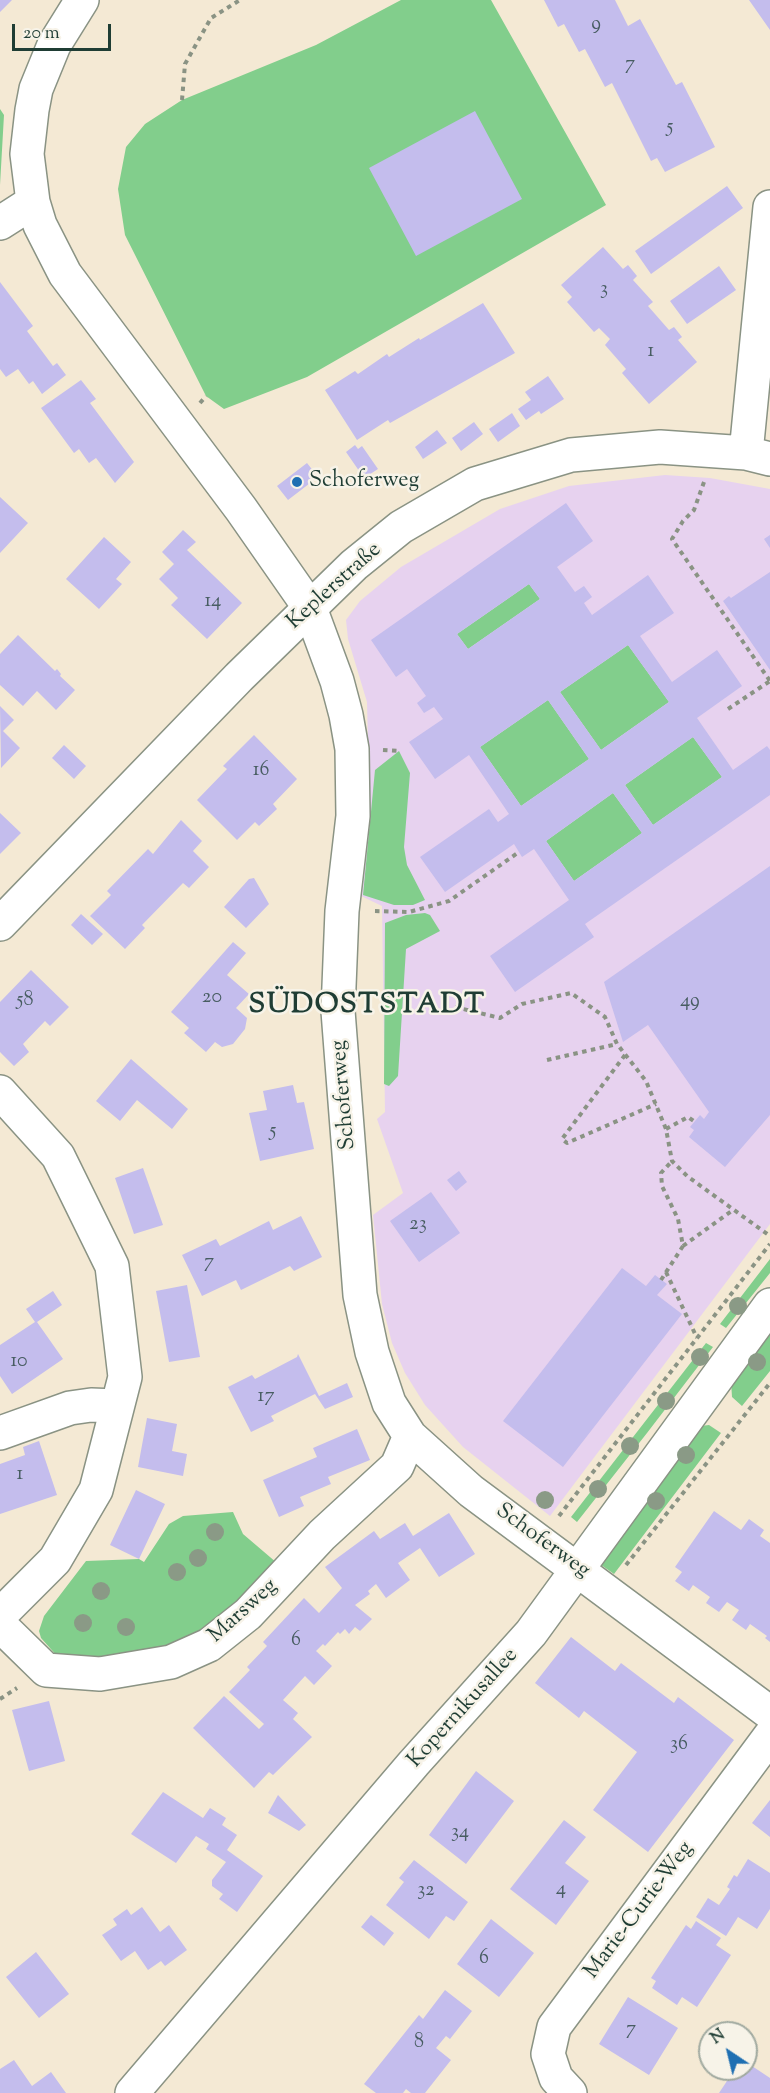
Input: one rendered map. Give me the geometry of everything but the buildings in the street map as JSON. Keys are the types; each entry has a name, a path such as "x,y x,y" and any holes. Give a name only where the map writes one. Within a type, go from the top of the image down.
{"street":[{"name":"Schoferweg","path":"82,0 54,45 36,89 27,154 33,202 52,254 241,509 310,608 338,681 352,749 353,816 342,911 339,1011 360,1295 372,1352 388,1403 410,1436 471,1491 607,1589 770,1713"},
{"path":"0,223 33,202"},
{"path":"758,456 770,207"},
{"name":"Keplerstraße","path":"0,924 239,677 354,565 401,527 475,484 571,456 660,447 758,456"},
{"path":"0,1092 57,1156 111,1266 125,1377 96,1490 55,1560 0,1615"},
{"name":"Kopernikusallee","path":"132,2093 414,1763 531,1633 770,1305"},
{"path":"0,1433 70,1408 91,1405 117,1406"},
{"name":"Marsweg","path":"0,1625 46,1670 100,1674 171,1662 209,1645 248,1614 322,1535 397,1466 410,1436"},
{"name":"Marie-Curie-Weg","path":"570,2093 556,2078 548,2054 554,2027 770,1736"}],"path":[{"path":"182,100 185,64 211,18 240,0"},
{"path":"694,510 683,521 672,538 770,681 728,709"},
{"path":"394,911 409,912 449,901 519,852"},
{"path":"455,1007 500,1018 522,1004 571,993 605,1017 617,1044 646,1081 666,1129 672,1161 687,1176 770,1236"},
{"path":"547,1060 617,1044"},
{"path":"625,1055 562,1139 567,1143 656,1104"},
{"path":"666,1129 688,1117 695,1122"},
{"path":"672,1161 661,1173 662,1186 678,1219 683,1246"},
{"path":"661,1280 683,1246 733,1210"},
{"path":"540,1540 770,1244"},
{"path":"666,1271 697,1338"},
{"path":"607,1589 770,1383"}],"shaded area":[{"path":"665,475 710,478 770,489 770,1224 550,1516 463,1447 425,1405 405,1373 392,1343 382,1304 373,1215 403,1193 377,1119 385,1112 382,906 361,896 369,784 367,702 348,639 346,620 360,601 401,567 500,509 569,486"}],"green space":[{"path":"401,0 491,0 606,205 307,377 224,409 206,396 125,235 118,189 126,147 145,124 182,100 316,45"},
{"path":"0,109 4,115 0,185"},
{"path":"529,584 540,599 468,649 457,634"},
{"path":"628,645 669,702 601,750 560,692"},
{"path":"548,700 589,759 521,806 480,747"},
{"path":"693,737 722,777 653,825 625,785"},
{"path":"399,751 410,773 404,847 407,865 425,900 413,905 394,905 363,895 375,770"},
{"path":"613,793 642,833 574,881 546,841"},
{"path":"425,913 430,915 440,931 406,949 398,1076 389,1086 384,1084 385,923 406,915"},
{"path":"770,1259 770,1273 726,1328 720,1324"},
{"path":"770,1331 770,1371 742,1406 732,1397 731,1381"},
{"path":"706,1343 713,1347 577,1522 571,1517"},
{"path":"709,1425 721,1433 614,1574 597,1562 701,1426"},
{"path":"233,1512 243,1534 277,1563 236,1604 184,1643 132,1658 58,1657 41,1638 39,1631 44,1616 86,1561 139,1559 144,1562 169,1524 183,1516"}],"place":[{"name":"Schoferweg","path":"297,482"}],"district":[{"name":"SÜDOSTSTADT","path":"367,1007"}]}
